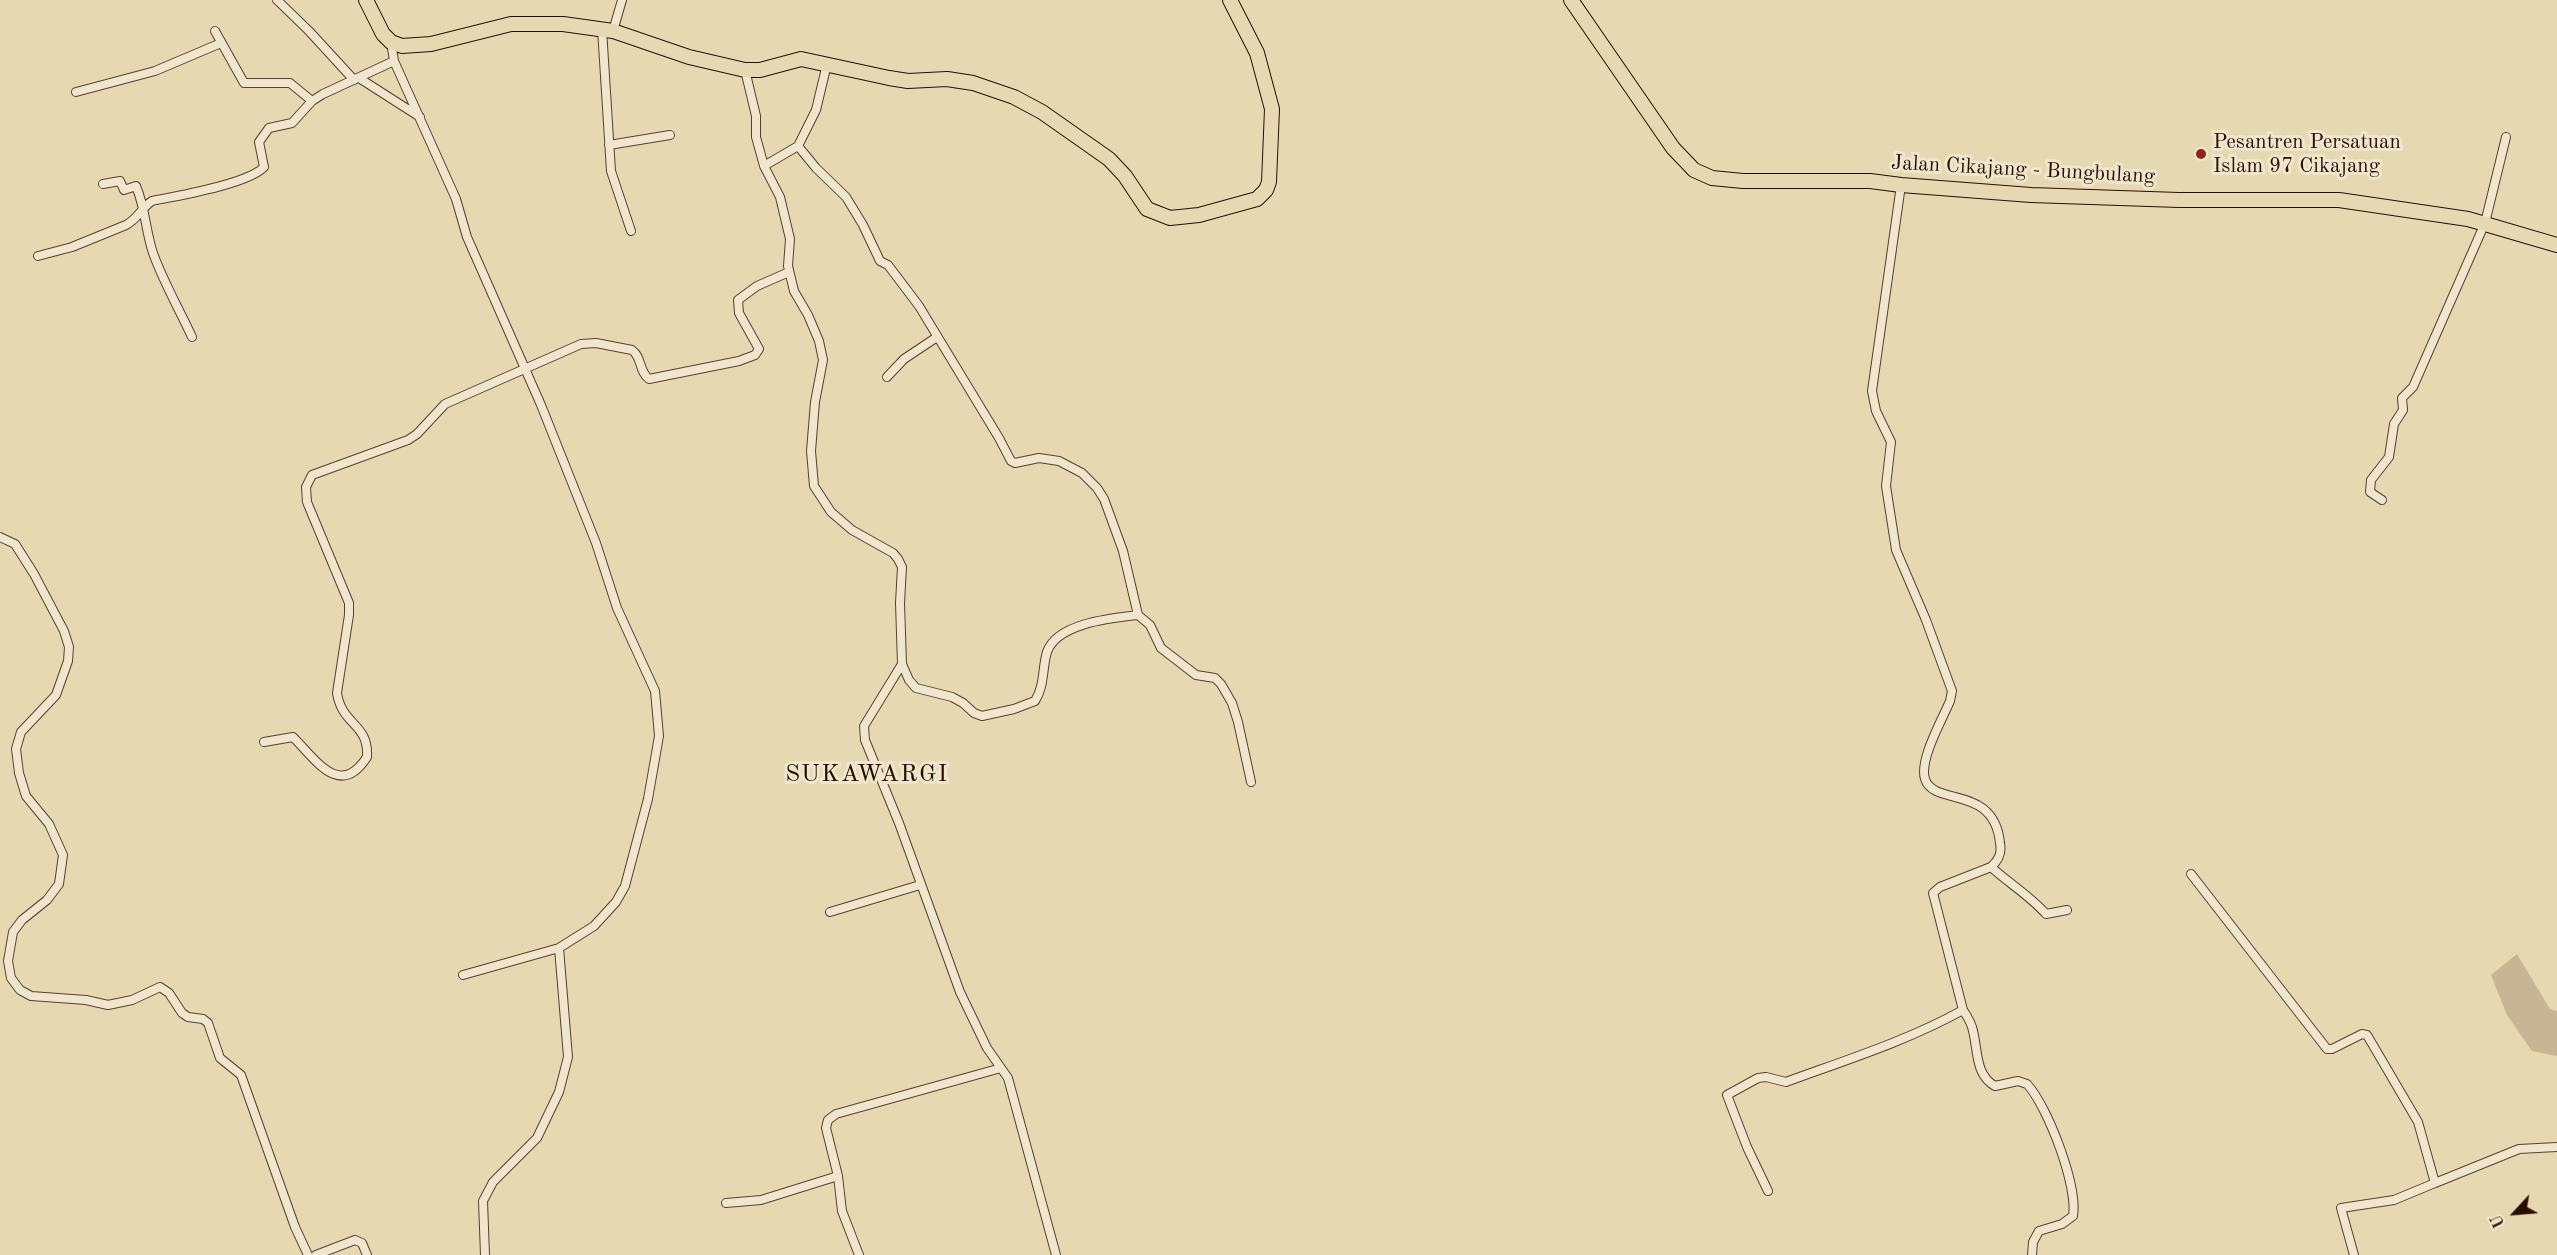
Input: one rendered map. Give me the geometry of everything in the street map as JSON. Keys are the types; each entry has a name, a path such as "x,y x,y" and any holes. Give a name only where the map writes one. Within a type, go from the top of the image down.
{"main road":[{"path":"366,0 380,30 391,42 402,46 418,46 500,26 528,23 563,24 608,30 689,57 745,70 760,70 801,59 908,81 947,80 973,83 1014,97 1042,111 1109,159 1125,176 1142,203 1154,213 1170,219 1214,211 1257,199 1266,190 1269,182 1272,109 1257,53 1230,0"},
{"name":"Jalan Cikajang - Bungbulang","path":"1571,0 1673,147 1694,171 1727,181 1870,181 2031,195 2179,200 2339,201 2433,213 2485,223 2557,245"}],"street":[{"path":"277,0 356,79 421,117"},
{"path":"622,0 608,30 609,145 614,182 631,231"},
{"path":"215,31 244,83 290,83 312,101"},
{"path":"391,42 394,60 456,199 467,237 503,314 578,495 617,608 655,691 659,736 648,799 625,886 616,902 594,926 559,948 463,975"},
{"path":"76,92 182,61 221,43"},
{"path":"38,256 72,247 126,225 134,221 144,206 152,201 229,183 260,171 264,167 259,142 264,132 269,128 292,123 312,101 323,94 394,60"},
{"path":"764,166 798,146 816,110 827,64"},
{"path":"745,70 756,116 756,137 764,166 780,196 790,239 789,272 794,291 819,341 823,360 815,402 811,451 814,486 831,512 852,530 898,559 902,567 900,603 902,664 909,680 916,688 952,697 974,713 989,716 1035,700 1041,692 1048,650 1052,641 1061,634 1106,618 1138,615"},
{"path":"609,145 670,135"},
{"path":"2382,500 2370,492 2371,480 2389,457 2394,424 2403,410 2402,398 2413,387 2485,223 2506,137"},
{"path":"798,146 816,168 846,197 863,225 880,261 888,265 908,290 1011,461 1015,463 1039,458 1059,461 1082,472 1097,489 1104,500 1123,551 1138,615 1150,625 1161,648 1196,675 1215,678 1221,684 1232,703 1238,722 1251,782"},
{"path":"103,184 120,181 124,190 136,186 144,206 154,255 192,337"},
{"path":"1900,185 1873,399 1891,442 1886,486 1896,550 1926,620 1952,691 1925,762 1925,777 1927,784 1936,793 1965,798 1980,806 1988,814 2000,837 2001,849 1997,862 1991,867 1940,887 1933,893 1963,1010 1973,1030 1977,1058 1985,1078 1995,1086 2001,1087 2018,1081 2027,1084 2048,1120 2065,1167 2074,1208 2073,1216 2062,1224 2039,1231 2032,1242 2032,1255"},
{"path":"264,742 293,737 326,770 341,777 355,772 367,757 367,739 361,730 343,715 339,705 337,693 349,615 348,603 310,512 307,502 308,480 319,471 408,440 417,434 445,404 588,342 632,350 638,355 644,375 649,379 739,361 759,351 739,313 738,300 757,286 789,272"},
{"path":"887,376 904,359 937,337"},
{"path":"0,537 15,544 34,574 64,631 69,647 68,661 56,694 21,732 16,749 19,773 26,796 49,824 63,855 59,884 48,900 22,920 13,932 8,961 11,978 20,990 31,996 86,1000 108,1005 132,1000 160,987 169,993 182,1013 188,1017 203,1019 208,1023 220,1058 241,1075 295,1227 308,1255"},
{"path":"902,664 864,726 865,740 899,823 960,992 987,1048 1008,1078 1056,1255"},
{"path":"1991,867 2011,885 2033,899 2046,914 2067,910"},
{"path":"2191,874 2327,1049 2367,1035 2418,1122 2435,1183"},
{"path":"830,912 920,885"},
{"path":"485,1255 483,1201 494,1182 537,1138 559,1092 568,1057 559,948"},
{"path":"1767,1191 1727,1095 1758,1078 1766,1077 1786,1082 1900,1040 1963,1010"},
{"path":"860,1255 842,1211 838,1176 826,1128 831,1116 1001,1068"},
{"path":"2354,1255 2341,1208 2394,1200 2519,1149 2557,1147"},
{"path":"726,1203 761,1200 838,1176"},
{"path":"316,1255 355,1240 362,1244 367,1255"}],"shaded area":[{"path":"2517,954 2550,1009 2557,1011 2557,1056 2532,1051 2507,1015 2491,975"}],"place":[{"name":"Pesantren Persatuan Islam 97 Cikajang","path":"2201,154"}],"district":[{"name":"SUKAWARGI","path":"867,775"}]}
